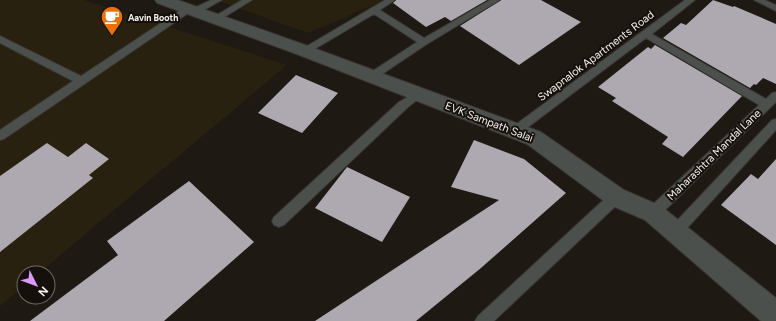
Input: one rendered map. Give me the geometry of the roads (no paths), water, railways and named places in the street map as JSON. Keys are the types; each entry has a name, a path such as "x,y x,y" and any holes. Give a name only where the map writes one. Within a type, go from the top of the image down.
{"street":[{"name":"EVK Sampath Salai","path":"163,0 191,10 216,10 305,51 534,138 616,196 653,213 776,316"}],"lane":[{"path":"216,10 248,0"},
{"path":"305,51 391,0"},
{"path":"372,77 424,42 496,0"},
{"name":"Swapnalok Apartments Road","path":"515,131 691,0"},
{"path":"758,0 776,8"},
{"path":"0,136 191,10"},
{"path":"374,10 424,42"},
{"path":"645,34 767,104"},
{"path":"0,38 82,81"},
{"path":"279,221 403,104 418,95"},
{"name":"Maharashtra Mandal Lane","path":"653,213 776,96"},
{"path":"675,232 776,123"},
{"path":"482,321 616,196"}],"place":[{"name":"Aavin Booth","path":"112,36"}]}
